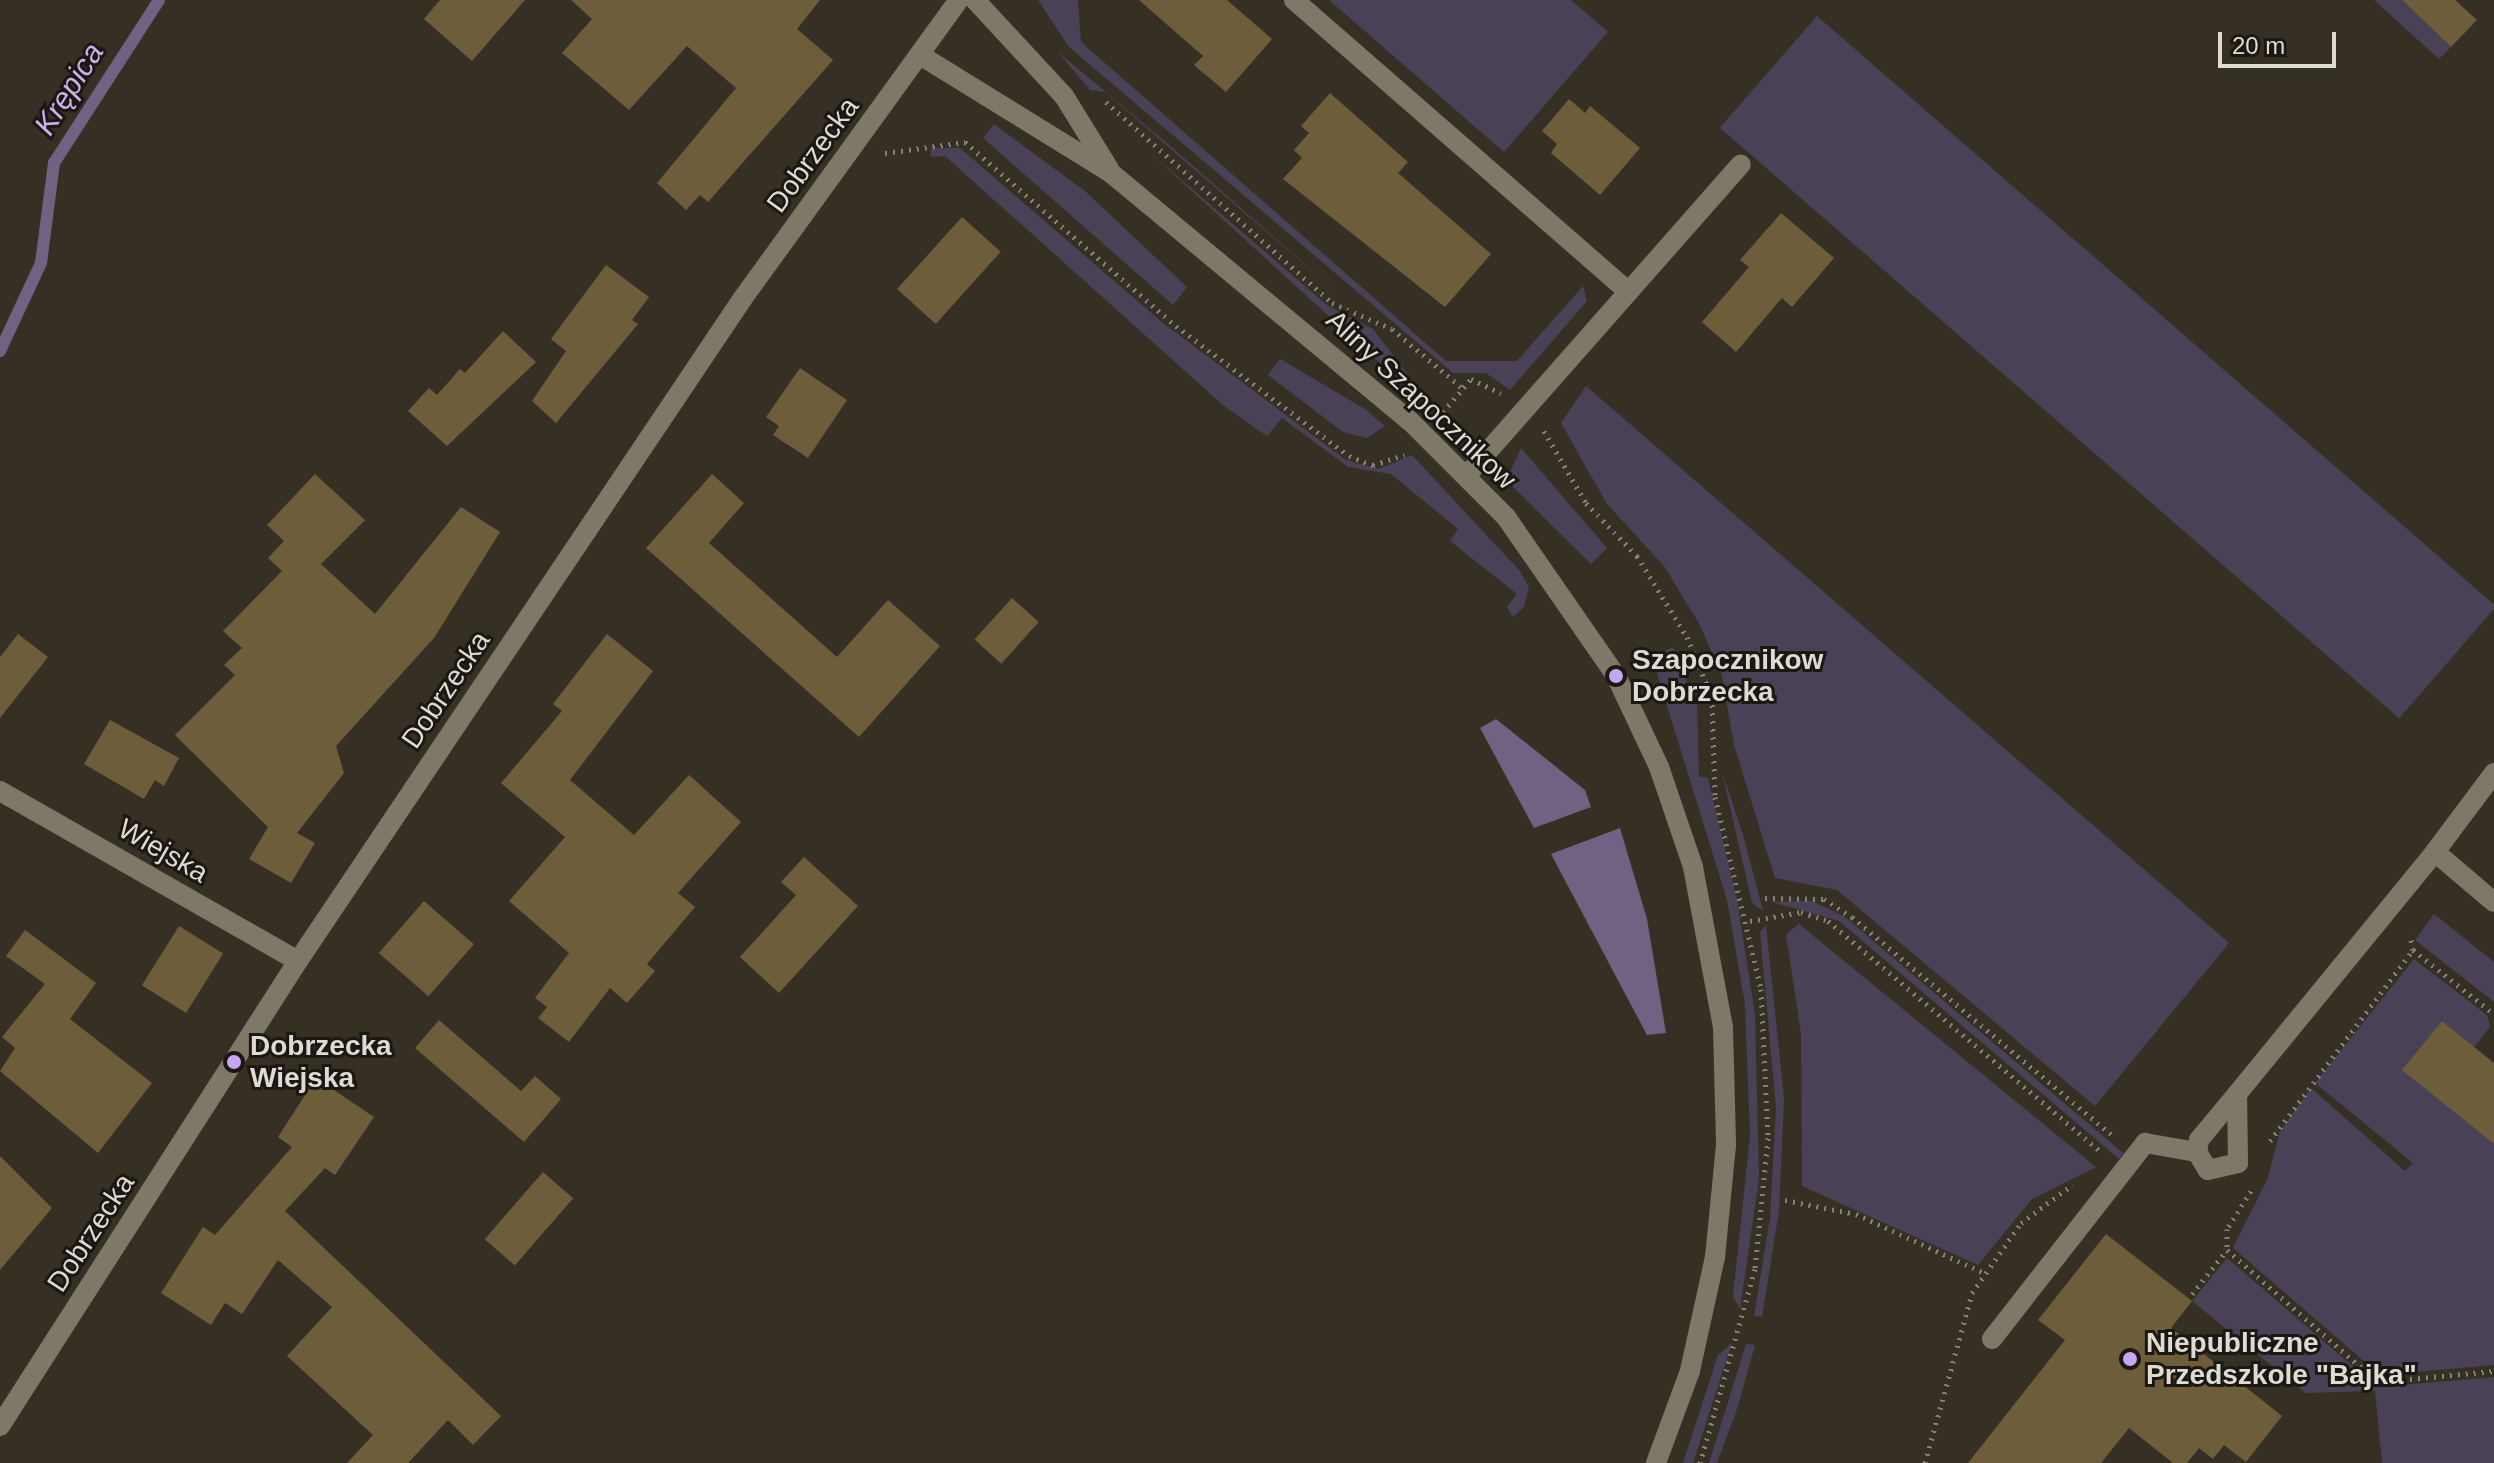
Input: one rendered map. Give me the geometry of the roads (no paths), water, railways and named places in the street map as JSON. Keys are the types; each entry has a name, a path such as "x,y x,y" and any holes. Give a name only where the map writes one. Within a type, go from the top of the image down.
{"street":[{"name":"Dobrzecka","path":"0,1426 298,961 734,311 959,0"},
{"name":"Aliny Szapocznikow","path":"975,0 1064,96 1111,173"},
{"path":"1294,0 1629,292"},
{"name":"Aliny Szapocznikow","path":"920,55 1111,173 1424,434 1467,475 1541,560 1612,669 1668,790 1707,921 1723,1028 1722,1198 1704,1319 1656,1463"},
{"path":"1467,475 1741,164"},
{"path":"2197,1152 2237,1094 2435,852 2494,773"},
{"name":"Wiejska","path":"0,791 298,961"},
{"path":"2435,852 2494,902"},
{"path":"1992,1339 2145,1143 2197,1152 2208,1170 2230,1171 2238,1163 2237,1094"}],"waterway":[{"name":"Krępica","path":"0,351 41,263 54,163 159,0"}],"place":[{"name":"Szapocznikow Dobrzecka","path":"1616,676"},
{"name":"Dobrzecka Wiejska","path":"234,1062"},
{"name":"Niepubliczne Przedszkole \"Bajka\"","path":"2130,1359"}]}
